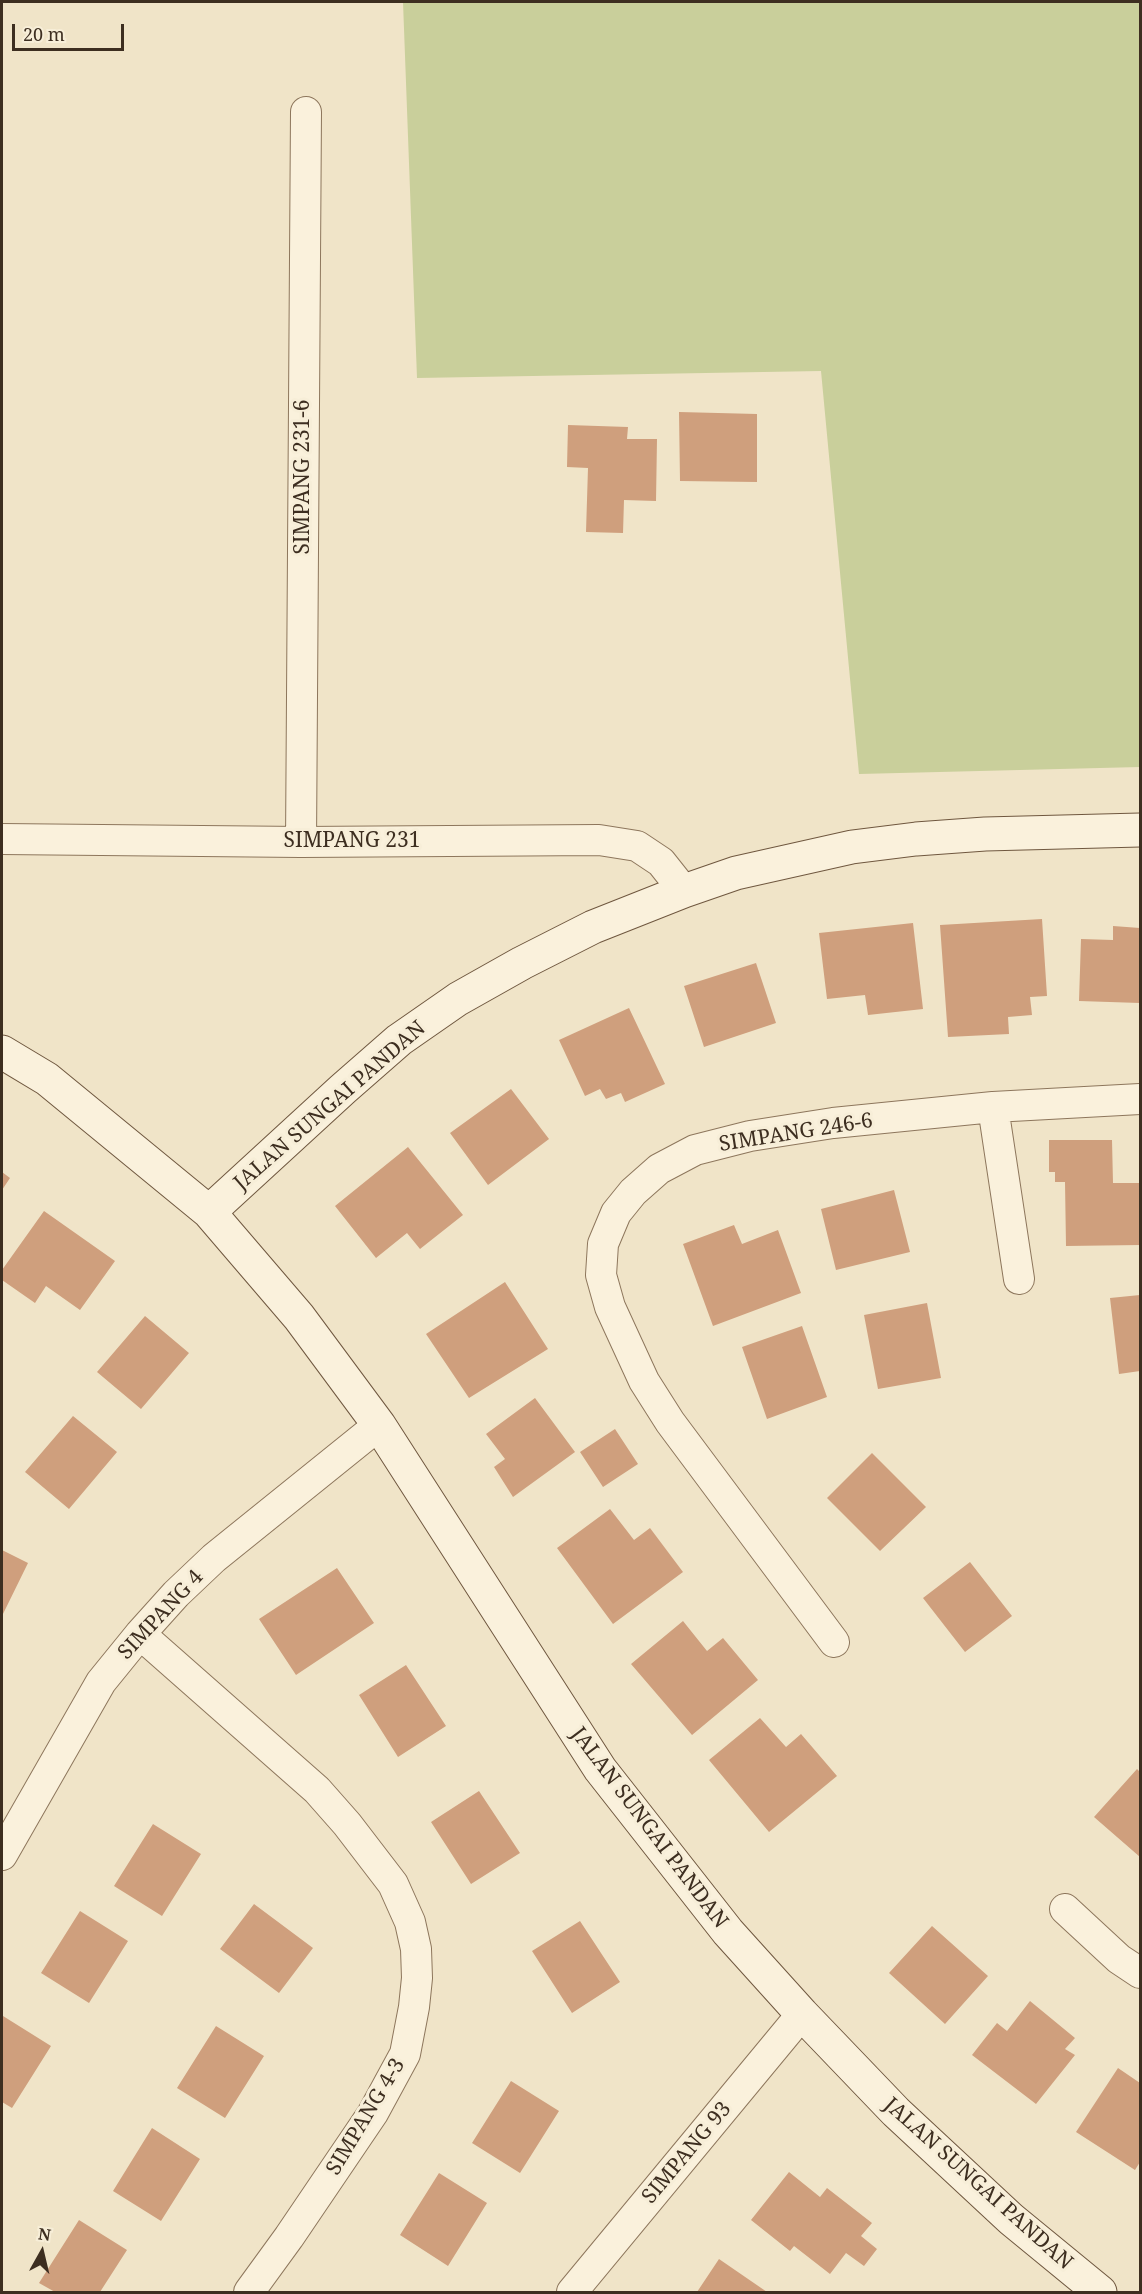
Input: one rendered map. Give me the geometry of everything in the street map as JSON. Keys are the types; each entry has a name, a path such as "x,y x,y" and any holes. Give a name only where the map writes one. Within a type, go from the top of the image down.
{"street":[{"name":"SIMPANG 231-6","path":"301,842 306,112"},
{"name":"JALAN SUNGAI PANDAN","path":"209,1212 399,1040 459,999 522,963 593,927 736,873 852,847 986,834 1140,830"},
{"name":"SIMPANG 231","path":"2,838 301,842 599,840 637,846 661,862 684,891"},
{"name":"JALAN SUNGAI PANDAN","path":"2,1052 47,1079 209,1212 298,1317 379,1425 600,1769 728,1932 802,2014 904,2120 1011,2219 1100,2292"},
{"name":"SIMPANG 246-6","path":"834,1642 670,1422 644,1381 610,1307 601,1275 603,1244 616,1213 633,1192 659,1169 695,1150 750,1136 833,1123 993,1107 1140,1099"},
{"path":"993,1107 1019,1279"},
{"name":"SIMPANG 4","path":"2,1855 101,1682 140,1634 176,1594 214,1558 379,1425"},
{"name":"SIMPANG 4-3","path":"140,1634 316,1790 347,1824 393,1884 410,1922 416,1949 416,1998 405,2054 373,2113 290,2237 249,2292"},
{"path":"1065,1909 1119,1959 1140,1973"},
{"name":"SIMPANG 93","path":"572,2292 802,2014"}],"green space":[{"path":"403,2 1140,2 1140,767 859,774 821,371 417,378"}],"building":[{"path":"679,412 757,414 757,482 680,481"},
{"path":"568,425 628,427 627,439 657,439 656,501 624,500 623,533 586,532 588,468 567,467"},
{"path":"1042,919 1047,996 1030,997 1032,1015 1008,1017 1009,1034 948,1037 940,925"},
{"path":"913,923 923,1009 868,1015 865,995 827,999 819,933"},
{"path":"1113,926 1140,928 1140,1003 1079,1001 1081,939 1113,940"},
{"path":"756,963 776,1023 704,1047 684,986"},
{"path":"629,1008 665,1084 625,1102 621,1093 606,1099 600,1089 585,1096 559,1040"},
{"path":"511,1089 549,1139 488,1185 450,1133"},
{"path":"1049,1140 1112,1140 1113,1183 1140,1183 1140,1245 1066,1246 1065,1182 1055,1182 1055,1172 1049,1172"},
{"path":"408,1147 463,1215 420,1249 407,1233 376,1258 335,1206"},
{"path":"2,1172 10,1178 2,1190"},
{"path":"894,1190 910,1252 836,1270 821,1209"},
{"path":"44,1211 115,1261 80,1310 46,1286 35,1303 2,1280 2,1270"},
{"path":"734,1225 742,1244 778,1230 801,1293 713,1326 683,1244"},
{"path":"505,1282 548,1349 469,1398 426,1334"},
{"path":"1140,1295 1140,1371 1119,1374 1110,1298"},
{"path":"927,1303 941,1378 878,1389 864,1315"},
{"path":"145,1316 189,1353 141,1409 97,1372"},
{"path":"802,1326 827,1397 767,1419 742,1347"},
{"path":"535,1398 575,1452 513,1497 494,1467 505,1459 486,1434"},
{"path":"73,1416 117,1452 69,1509 25,1472"},
{"path":"615,1429 638,1464 603,1487 580,1452"},
{"path":"872,1453 926,1507 880,1551 827,1498"},
{"path":"610,1509 634,1540 650,1528 683,1572 613,1624 557,1548"},
{"path":"2,1550 28,1563 2,1616"},
{"path":"970,1562 1012,1616 965,1652 923,1598"},
{"path":"337,1568 374,1623 296,1675 259,1619"},
{"path":"683,1621 707,1651 723,1638 758,1680 692,1735 631,1664"},
{"path":"406,1665 446,1726 398,1757 359,1695"},
{"path":"760,1718 786,1747 801,1734 837,1776 769,1832 709,1760"},
{"path":"1137,1769 1140,1772 1140,1857 1094,1817"},
{"path":"479,1791 520,1853 471,1884 431,1822"},
{"path":"153,1824 201,1854 162,1916 114,1886"},
{"path":"254,1904 313,1948 279,1993 220,1949"},
{"path":"80,1911 128,1941 89,2003 41,1973"},
{"path":"580,1921 620,1982 572,2013 532,1951"},
{"path":"932,1926 988,1976 945,2024 889,1973"},
{"path":"1030,2001 1075,2038 1065,2049 1075,2055 1036,2104 972,2055 997,2023 1007,2031"},
{"path":"3,2016 51,2046 12,2108 2,2102"},
{"path":"216,2026 264,2056 225,2118 177,2088"},
{"path":"1118,2068 1140,2083 1140,2162 1135,2170 1076,2132"},
{"path":"511,2081 559,2111 520,2173 472,2143"},
{"path":"152,2128 200,2159 161,2221 113,2191"},
{"path":"789,2172 820,2197 827,2188 872,2223 861,2236 877,2249 864,2266 846,2253 830,2274 794,2246 790,2251 751,2220"},
{"path":"439,2173 487,2203 448,2266 400,2235"},
{"path":"79,2220 127,2250 100,2292 55,2292 39,2283"},
{"path":"719,2259 767,2292 697,2292"}]}
